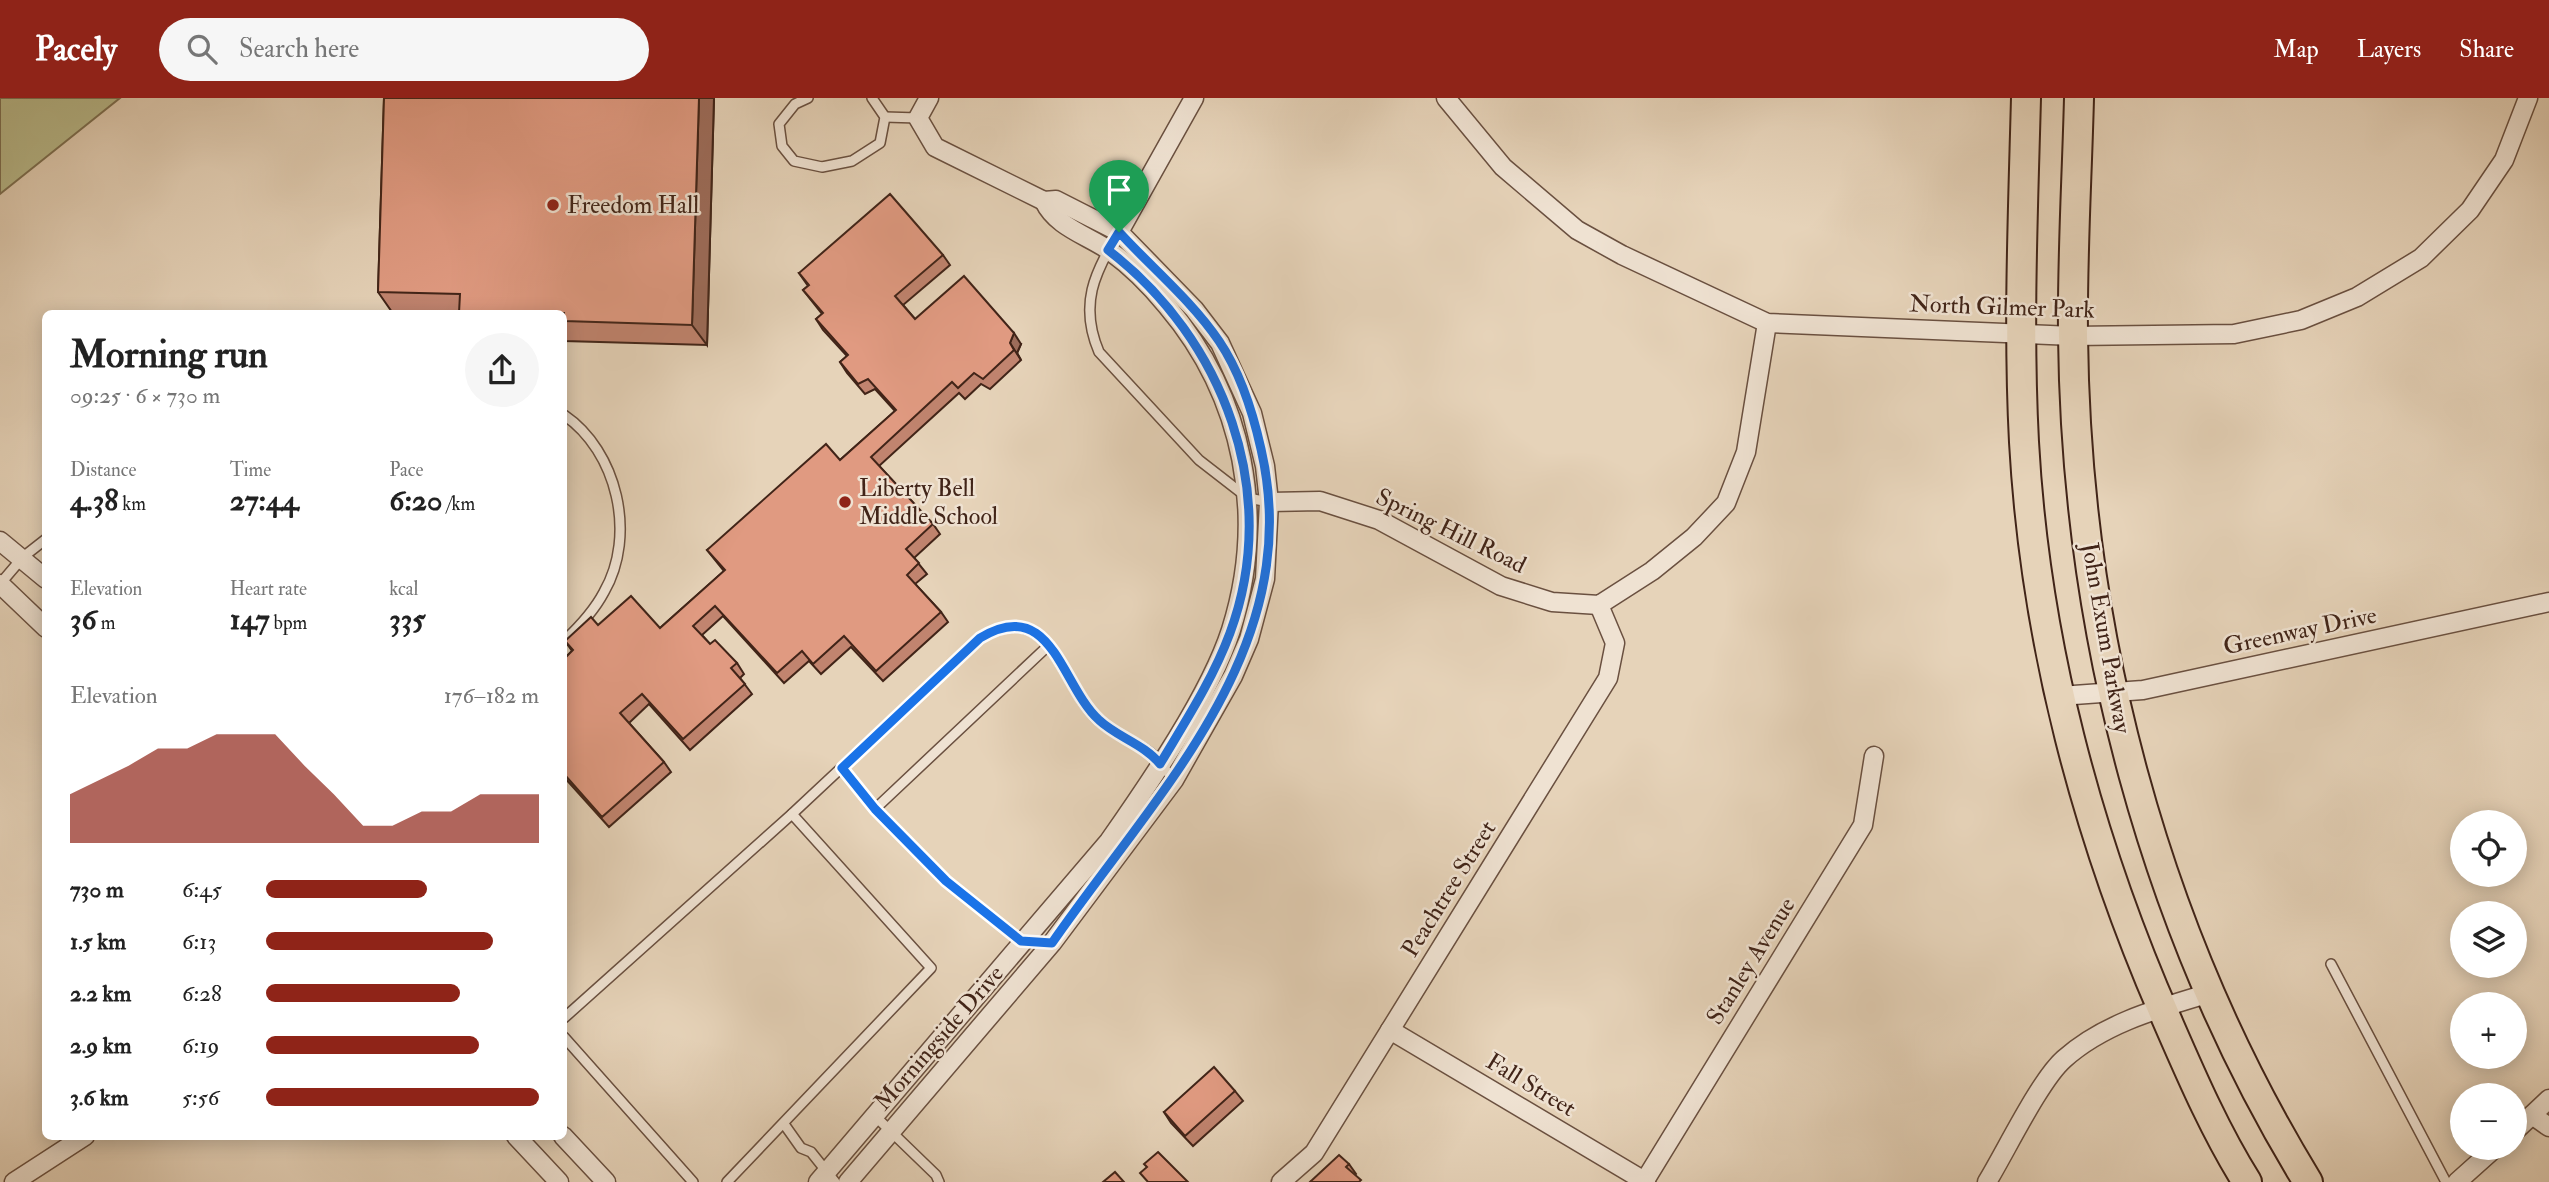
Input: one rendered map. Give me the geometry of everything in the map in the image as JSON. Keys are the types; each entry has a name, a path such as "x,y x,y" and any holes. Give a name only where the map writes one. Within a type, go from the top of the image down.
{"main road":[{"path":"2026,98 2021,332 2024,443 2035,552 2060,696 2086,801 2113,888 2197,1091 2247,1182"},
{"name":"John Exum Parkway","path":"2079,98 2073,335 2087,534 2111,692 2159,860 2210,993 2286,1146 2308,1182"}],"street":[{"path":"929,98 918,118 934,147 1044,201"},
{"path":"1119,232 1194,98"},
{"name":"North Gilmer Park","path":"1446,98 1503,167 1577,230 1622,256 1767,323 2073,335 2234,334 2301,320 2357,297 2421,258 2470,211 2504,160 2528,98"},
{"name":"Morningside Drive","path":"826,1179 985,989 1021,941 1109,841 1160,764 1206,682 1230,632 1245,576 1248,498 1238,436 1229,408 1208,364 1181,323 1150,286 1108,250 1052,216 1044,201 1056,200 1119,232 1194,309 1220,343 1252,413 1265,466 1269,502 1265,579 1249,639 1210,720 1174,779 1052,943 848,1182"},
{"path":"1599,605 1653,571 1694,537 1726,503 1746,452 1767,323"},
{"name":"Spring Hill Road","path":"1269,502 1320,501 1379,520 1501,586 1552,602 1599,605"},
{"path":"0,541 23,557 42,575"},
{"path":"0,584 42,624"},
{"name":"Greenway Drive","path":"2060,696 2143,690 2549,602"},
{"name":"Peachtree Street","path":"1281,1182 1314,1153 1608,678 1615,643 1599,605"},
{"name":"Stanley Avenue","path":"1645,1182 1863,825 1874,756"},
{"path":"1987,1182 2062,1060 2088,1041 2161,1008 2210,993"},
{"name":"Fall Street","path":"1391,1030 1645,1182"},
{"path":"2527,1119 2549,1099"},
{"path":"2532,1115 2549,1128"},
{"path":"567,1139 606,1182"},
{"path":"14,1182 79,1140"},
{"path":"520,1140 559,1182"},
{"path":"2457,1182 2482,1160"}],"lane":[{"path":"808,98 795,104 779,124 782,146 794,161 822,167 852,161 880,143 886,117 872,98"},
{"path":"886,117 918,118"},
{"path":"1119,232 1095,275 1089,307 1091,332 1099,352 1199,460 1248,498 1269,502"},
{"path":"567,418 605,459 618,504 619,548 606,591 581,626 567,638"},
{"path":"0,584 23,557 42,542"},
{"path":"567,1014 792,814 980,638 995,629 1009,626 1034,631 1049,645 1097,719 1152,754 1174,779"},
{"path":"875,809 1049,645"},
{"path":"842,768 875,809 946,881 1021,941 1052,943"},
{"path":"727,1182 931,968 792,814"},
{"path":"2331,964 2446,1182"},
{"path":"567,1040 693,1182"},
{"path":"876,1116 939,1182"},
{"path":"784,1124 801,1148 811,1152 826,1179"}],"green space":[{"path":"0,98 120,98 0,194"}],"building":[{"name":"Freedom Hall","path":"384,98 699,98 692,325 567,321 567,310 459,310 460,294 378,292"},
{"name":"Liberty Bell Middle School","path":"890,194 943,255 895,296 915,319 964,276 1014,333 1010,343 1014,350 983,379 974,373 958,388 952,382 871,457 933,524 906,549 919,563 907,575 941,612 876,671 844,636 813,664 802,651 777,673 715,606 693,626 710,644 715,640 737,663 731,668 745,684 683,739 642,694 620,713 664,762 602,817 567,777 567,656 573,650 567,639 591,617 598,625 631,596 660,628 725,570 707,550 826,444 840,460 896,410 868,379 858,384 840,362 848,355 816,319 823,313 803,290 809,285 799,273"},
{"path":"1214,1067 1235,1091 1185,1136 1164,1112"},
{"path":"1158,1152 1188,1182 1148,1182 1140,1173 1147,1167 1144,1164"},
{"path":"1339,1155 1349,1164 1346,1167 1361,1180 1359,1182 1310,1182"},
{"path":"1115,1172 1124,1182 1103,1182"}],"place":[{"name":"Freedom Hall","path":"553,205"},
{"name":"Liberty Bell Middle School","path":"845,502"}],"route":[{"path":"1119,232 1194,309 1220,343 1237,376 1252,413 1265,466 1269,502 1265,579 1249,639 1233,676 1174,779 1085,895 1052,943 1021,941 946,881 875,809 842,768 980,638 995,629 1009,626 1034,631 1049,645 1097,719 1121,737 1152,754 1160,764 1219,659 1238,604 1247,553 1248,498 1238,436 1229,408 1208,364 1181,323 1134,270 1108,250 1119,232"}]}
